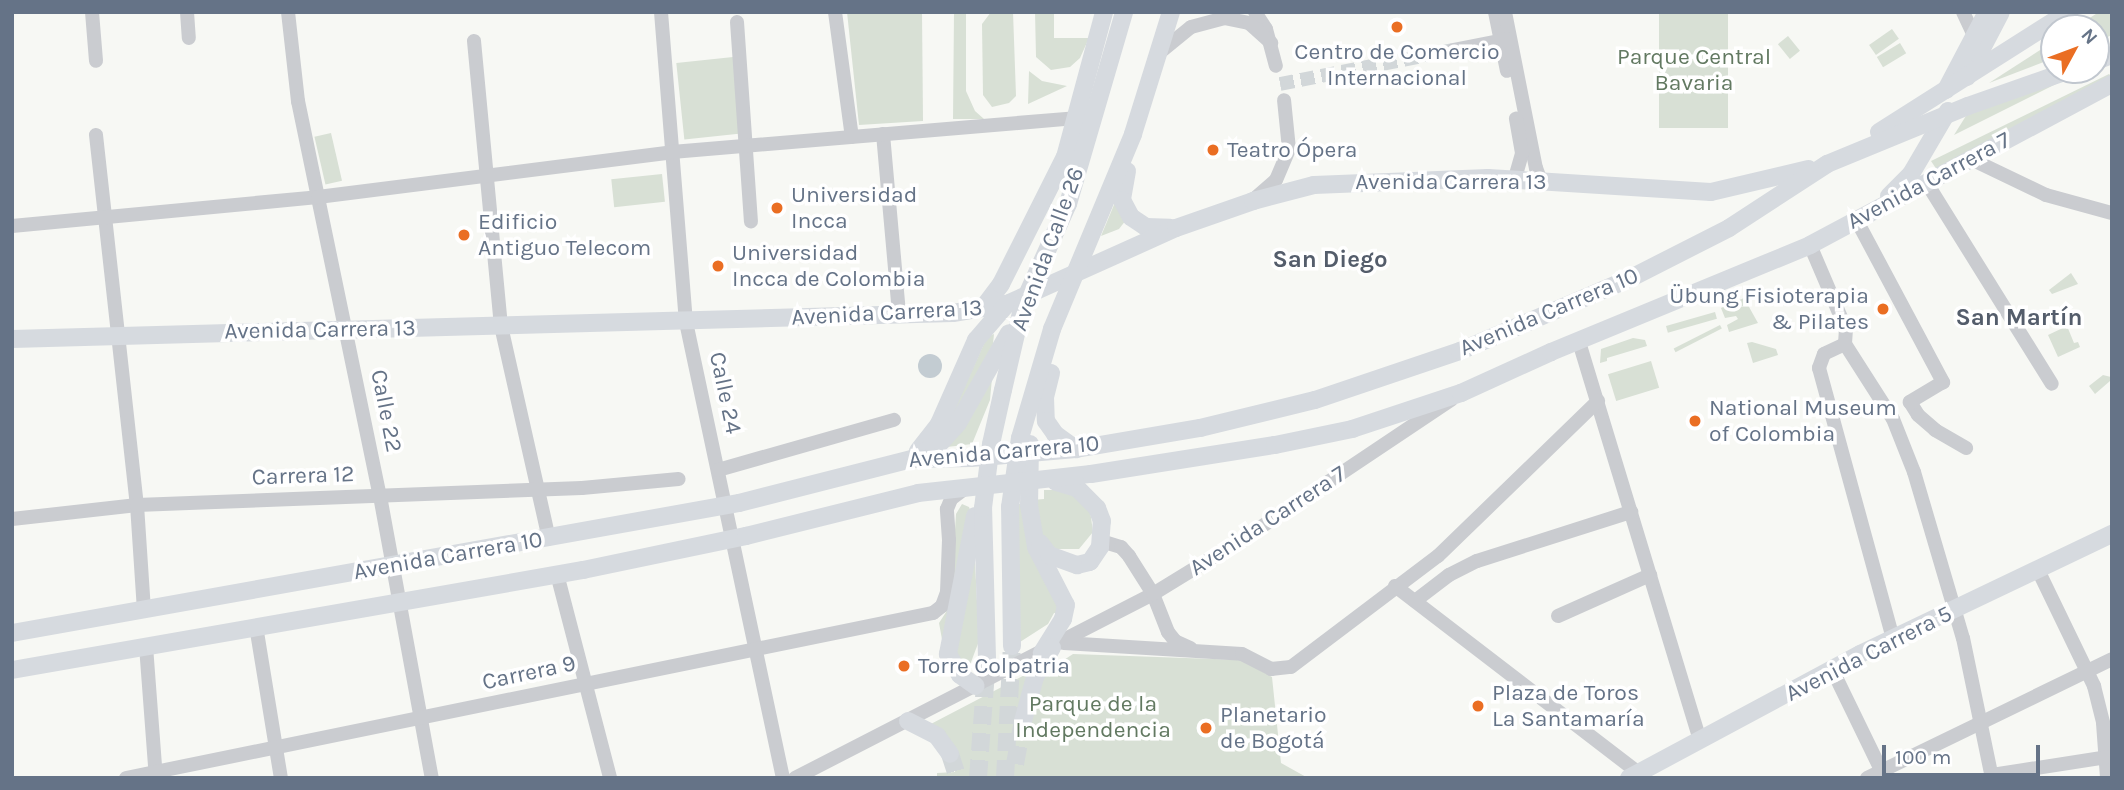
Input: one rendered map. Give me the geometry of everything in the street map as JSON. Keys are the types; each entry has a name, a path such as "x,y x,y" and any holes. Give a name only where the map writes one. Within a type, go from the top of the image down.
{"main road":[{"path":"983,309 1001,284 1084,119 1102,51 1104,12"},
{"path":"1102,51 1122,12"},
{"name":"Avenida Calle 26","path":"1012,646 1012,479 1031,399 1052,329 1082,266 1146,97 1171,12"},
{"name":"Avenida Carrera 13","path":"12,339 118,334 899,315 1015,304 1082,266 1176,228 1253,201 1328,183 1515,178 1711,192 1827,164 1944,93 2068,12"},
{"path":"1944,93 1974,36 1996,13"},
{"path":"1996,13 2010,35 2029,38"},
{"path":"1946,114 1966,79 1996,13"},
{"name":"Avenida Carrera 7","path":"1827,164 1946,114 2040,81"},
{"name":"Avenida Carrera 7","path":"1461,393 1810,245 1928,185 2112,84"},
{"path":"1146,97 1122,200 1137,223 1156,229 1176,228"},
{"name":"Avenida Carrera 7","path":"1744,274 1897,191 1912,174 1946,114"},
{"name":"Avenida Calle 26","path":"987,658 983,508 1015,304 1068,204 1084,119"},
{"name":"Avenida Carrera 10","path":"12,634 725,506 912,459 971,458 1076,449 1200,428 1315,400 1460,351 1685,253 1742,220 1827,164"},
{"path":"1076,449 1049,426 1044,406 1082,266"},
{"path":"912,459 941,442 958,423 1015,304"},
{"path":"912,459 939,424 976,340 1015,304"},
{"name":"Avenida Carrera 10","path":"12,670 558,574 732,538 918,493 1044,481 1317,437 1374,423 1461,393"},
{"path":"1023,721 1035,677 1052,648 1066,605 1038,554 1029,505 1031,399"},
{"path":"978,686 960,675 948,654 973,533 979,483 991,444"},
{"path":"1029,505 1043,549 1058,560 1077,565 1090,562 1098,552 1102,521 1092,502 1077,488 1044,481"},
{"name":"Avenida Carrera 5","path":"1637,776 1832,669 2112,534"},
{"path":"908,721 937,736 950,754"}],"street":[{"path":"92,12 96,61"},
{"path":"187,12 189,38"},
{"name":"Calle 22","path":"288,12 294,79 380,496 397,601 432,778"},
{"name":"Calle 24","path":"661,12 686,321 783,778"},
{"path":"835,12 852,137"},
{"path":"1255,12 1263,21 1276,66"},
{"path":"1495,12 1505,40 1535,168 1541,181"},
{"path":"1505,12 1505,40 1522,153 1515,178"},
{"path":"1963,12 1974,36"},
{"path":"1159,52 1191,27 1224,18 1249,23 1271,43"},
{"path":"737,22 748,146 751,222"},
{"path":"1453,50 1505,40"},
{"path":"474,41 501,326 549,539"},
{"path":"1253,201 1276,180 1289,149 1284,100"},
{"path":"12,226 318,197 672,152 1084,119"},
{"path":"884,134 899,315"},
{"path":"96,135 137,505 144,610"},
{"path":"1973,159 2046,195 2112,213"},
{"path":"1928,185 2052,384"},
{"path":"1857,221 1943,382 1910,402 1918,415 1935,430 1966,448"},
{"path":"1810,245 1846,329 1845,344 1896,426 1914,472 1955,610 1983,722 1992,777 2107,757"},
{"path":"1579,342 1700,741"},
{"path":"1845,344 1821,358 1819,368 1893,639"},
{"name":"Avenida Carrera 7","path":"795,778 1153,594 1246,537 1461,393"},
{"path":"1052,648 1242,654 1271,669 1290,667 1452,544 1598,401"},
{"path":"718,470 894,420"},
{"name":"Carrera 12","path":"12,519 137,505 538,490 679,479"},
{"name":"Carrera 9","path":"126,778 156,775 933,613 940,608 947,592 950,540 947,509 951,499 966,489"},
{"path":"1415,601 1449,575 1477,561 1631,512"},
{"path":"1101,541 1125,551 1153,594 1172,637 1180,644 1201,651"},
{"path":"2038,570 2087,670 2103,723 2107,778"},
{"path":"558,574 610,778"},
{"path":"1558,616 1650,575"},
{"path":"1395,586 1637,776"},
{"path":"256,626 281,778"},
{"path":"146,646 156,775"},
{"path":"1867,778 1883,774 2112,659"},
{"path":"1832,669 1883,774"}],"green space":[{"path":"847,12 922,12 923,121 859,125"},
{"path":"954,12 966,12 966,91 975,111 984,119 953,119"},
{"path":"991,12 1013,12 1016,96 1009,103 992,107 983,95 982,24"},
{"path":"1035,12 1054,12 1054,38 1089,38 1080,58 1070,67 1051,70 1036,57"},
{"name":"Parque Central Bavaria","path":"1659,12 1728,12 1728,128 1659,128"},
{"path":"2112,12 2112,35 2110,36 2110,14 2096,14"},
{"path":"1892,29 1899,39 1876,55 1869,45"},
{"path":"1788,36 1800,51 1790,59 1778,44"},
{"path":"1900,43 1906,53 1883,67 1877,57"},
{"path":"2040,50 2040,63 1989,83"},
{"path":"733,57 741,134 684,140 676,63"},
{"path":"1029,71 1042,81 1067,86 1028,104"},
{"path":"2046,84 2056,84 1954,135 1969,111"},
{"path":"2089,84 2097,84 1939,173 1931,161"},
{"path":"331,133 342,181 325,185 314,137"},
{"path":"662,174 665,202 614,207 611,179"},
{"path":"1116,200 1126,220 1119,229 1101,236"},
{"path":"2071,273 2078,284 2052,294 2049,290"},
{"path":"1744,298 1758,323 1729,332 1727,325 1738,319 1736,316 1725,318 1721,308"},
{"path":"1715,312 1717,319 1668,333 1666,326"},
{"path":"1720,325 1722,329 1675,352 1674,349"},
{"path":"2067,326 2074,343 2078,342 2080,347 2058,357 2048,335"},
{"path":"994,334 993,344 945,430 987,337"},
{"path":"1633,338 1645,340 1647,346 1607,358 1607,361 1600,363 1601,349"},
{"path":"1747,343 1776,349 1778,355 1753,363"},
{"path":"1651,361 1659,388 1616,401 1608,374"},
{"path":"2103,375 2111,377 2110,381 2095,394 2089,386"},
{"path":"992,378 990,400 972,444 947,447 969,419"},
{"path":"1044,490 1063,490 1080,499 1090,510 1093,532 1079,549 1056,549 1042,537 1032,500 1044,499"},
{"path":"962,504 969,507 972,515 952,668 948,672 939,623 950,606 956,514"},
{"path":"1013,504 1021,504 1059,601 1058,613 1054,613 1048,624 1020,642"},
{"path":"974,542 979,641 968,670 957,665 954,631"},
{"name":"Parque de la Independencia","path":"1073,654 1242,660 1272,677 1281,763 1308,778 937,778 937,773 955,772 954,761 927,726 1040,667 1023,721 1021,733 1024,734 1044,673"}],"shaded area":[{"path":"930,354 939,357 942,366 939,375 930,378 921,375 918,366 921,357"}],"tunnel":[{"path":"1280,84 1453,50"},
{"path":"1005,778 1012,646"},
{"path":"978,778 987,658"},
{"path":"1015,764 1023,721"},
{"path":"950,754 958,778"}],"place":[{"name":"Centro de Comercio Internacional","path":"1397,27"},
{"name":"Teatro Ópera","path":"1213,150"},
{"name":"Universidad Incca","path":"777,208"},
{"name":"Edificio Antiguo Telecom","path":"464,235"},
{"name":"Universidad Incca de Colombia","path":"718,266"},
{"name":"Übung Fisioterapia & Pilates","path":"1883,309"},
{"name":"National Museum of Colombia","path":"1695,421"},
{"name":"Torre Colpatria","path":"904,666"},
{"name":"Plaza de Toros La Santamaría","path":"1478,706"},
{"name":"Planetario de Bogotá","path":"1206,728"}],"district":[{"name":"San Diego","path":"1330,260"},
{"name":"San Martín","path":"2019,318"}]}
